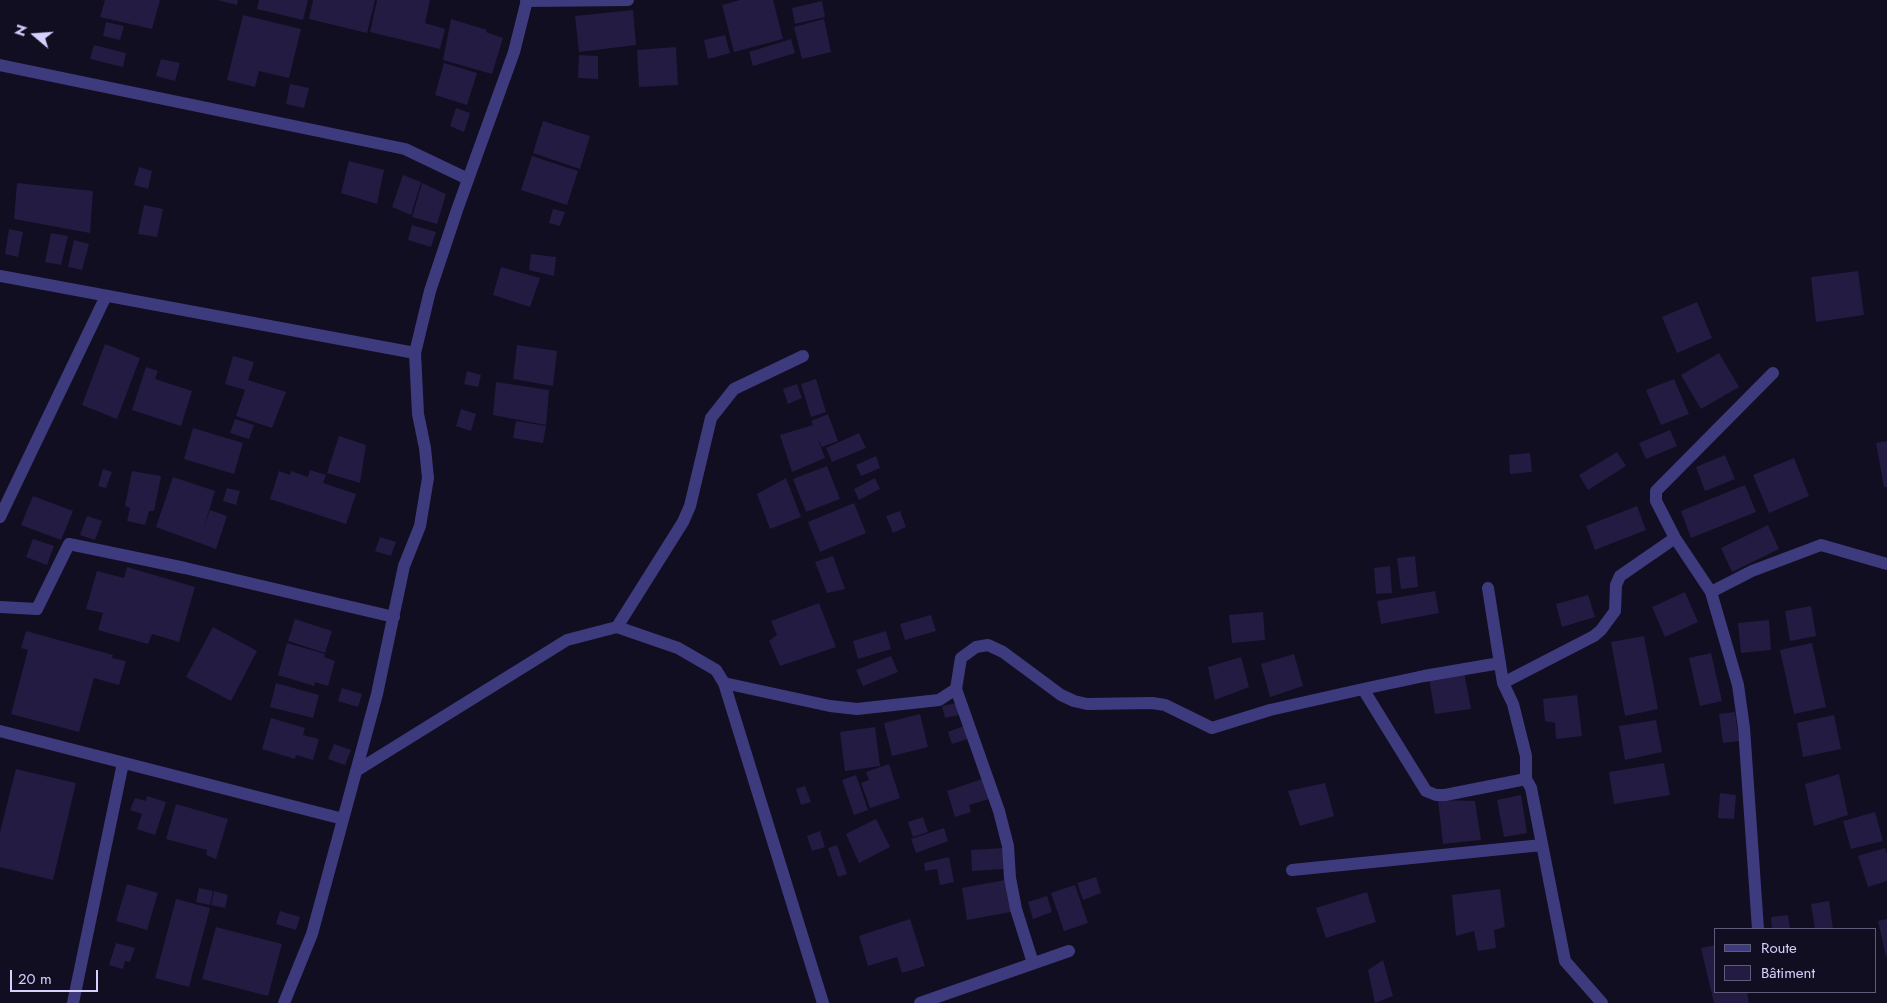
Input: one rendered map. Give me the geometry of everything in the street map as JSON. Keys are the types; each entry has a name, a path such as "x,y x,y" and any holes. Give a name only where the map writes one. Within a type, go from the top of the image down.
{"street":[{"path":"284,1003 312,934 377,694 404,566 420,526 428,478 425,448 418,414 415,352 430,291 514,52 526,1 628,0"},
{"path":"0,65 405,149 468,179"},
{"path":"0,276 415,352"},
{"path":"1,511 106,296"},
{"path":"616,627 684,522 690,506 711,418 734,388 804,356"},
{"path":"1758,928 1744,728 1738,686 1711,592 1674,538 1656,501 1656,491 1773,373"},
{"path":"1503,683 1594,636 1601,630 1615,611 1616,585 1620,576 1674,538"},
{"path":"0,607 37,610 69,544 185,568 394,617"},
{"path":"1711,592 1752,571 1821,545 1887,564"},
{"path":"1488,588 1503,683 1513,704 1526,756 1526,779 1531,788 1564,961 1602,1003"},
{"path":"356,771 567,640 616,627 678,648 716,670 724,683 823,1003"},
{"path":"1033,963 1016,909 1010,878 1008,846 999,811 956,688 961,658 976,646 988,646 1003,652 1061,695 1074,701 1088,704 1152,703 1165,705 1212,728 1270,710 1363,689 1424,676 1500,664"},
{"path":"724,683 830,706 858,708 940,700 956,688"},
{"path":"1363,689 1426,791 1436,795 1445,795 1526,779"},
{"path":"0,731 343,819"},
{"path":"73,1003 123,763"},
{"path":"1292,870 1542,845"},
{"path":"920,1003 1069,951"}],"building":[{"path":"105,0 160,0 152,29 100,17"},
{"path":"217,0 238,0 237,5"},
{"path":"259,0 308,0 303,20 257,9"},
{"path":"313,0 375,0 367,33 309,19"},
{"path":"377,0 430,0 425,23 445,29 440,49 370,32"},
{"path":"740,0 773,0 783,39 734,52 722,5"},
{"path":"822,1 825,17 795,24 792,8"},
{"path":"633,10 636,45 579,52 575,16"},
{"path":"243,15 301,29 289,78 259,71 255,87 227,80"},
{"path":"451,19 487,30 486,32 503,38 492,74 443,60"},
{"path":"824,19 831,52 802,59 794,27"},
{"path":"106,22 124,26 120,40 103,36"},
{"path":"725,35 730,53 708,59 704,40"},
{"path":"791,39 795,53 753,66 749,52"},
{"path":"94,45 126,53 123,67 90,59"},
{"path":"676,47 678,85 639,87 637,50"},
{"path":"579,55 598,56 598,79 578,78"},
{"path":"161,59 180,63 175,81 156,76"},
{"path":"444,63 477,73 467,105 435,95"},
{"path":"290,84 309,88 304,108 286,104"},
{"path":"456,108 470,113 464,132 450,126"},
{"path":"543,121 590,136 580,169 533,153"},
{"path":"532,156 578,171 567,205 521,190"},
{"path":"349,161 384,170 377,204 341,193"},
{"path":"139,167 152,171 148,189 134,185"},
{"path":"403,175 421,182 411,215 392,207"},
{"path":"17,183 93,191 90,233 14,219"},
{"path":"422,183 446,194 437,224 412,217"},
{"path":"144,205 163,209 157,237 138,234"},
{"path":"553,209 565,212 560,226 549,223"},
{"path":"412,225 436,232 431,247 408,240"},
{"path":"9,229 23,232 18,257 5,254"},
{"path":"51,233 68,236 61,265 45,262"},
{"path":"74,240 89,244 82,270 68,267"},
{"path":"531,254 556,257 554,276 529,270"},
{"path":"501,267 540,278 530,307 493,295"},
{"path":"1858,271 1864,315 1816,322 1811,277"},
{"path":"1697,302 1712,338 1677,353 1662,317"},
{"path":"105,344 140,358 117,419 82,405"},
{"path":"517,345 557,351 553,386 513,379"},
{"path":"1719,353 1739,387 1701,409 1681,375"},
{"path":"233,356 254,362 248,380 286,392 272,428 236,416 245,390 225,384"},
{"path":"146,367 158,371 155,379 192,391 181,426 132,410"},
{"path":"467,371 481,375 478,387 464,384"},
{"path":"816,379 826,412 811,417 801,384"},
{"path":"1674,379 1689,414 1661,425 1646,390"},
{"path":"496,382 549,390 546,425 493,415"},
{"path":"797,384 802,398 788,404 783,389"},
{"path":"461,409 476,414 471,431 456,426"},
{"path":"828,414 838,441 822,447 818,439 825,458 792,472 780,435 813,425 811,421"},
{"path":"235,419 254,425 249,439 230,433"},
{"path":"516,421 546,426 543,443 513,438"},
{"path":"193,428 243,443 234,474 184,459"},
{"path":"1670,430 1677,446 1646,459 1639,443"},
{"path":"859,433 866,448 832,462 826,448"},
{"path":"339,436 366,445 360,483 327,473"},
{"path":"1887,441 1887,487 1884,487 1876,443"},
{"path":"1617,452 1626,466 1588,490 1579,475"},
{"path":"1530,453 1532,472 1510,474 1509,455"},
{"path":"1725,455 1735,479 1705,491 1696,467"},
{"path":"876,456 880,468 861,476 856,465"},
{"path":"1794,458 1809,496 1769,513 1753,475"},
{"path":"827,466 840,499 806,512 793,479"},
{"path":"103,469 112,472 106,488 98,486"},
{"path":"310,470 326,475 323,483 356,494 346,524 270,499 279,471 290,475 291,471 308,477"},
{"path":"132,471 161,476 154,511 149,511 145,525 127,521 130,508 125,506"},
{"path":"173,477 215,491 203,530 210,510 227,516 216,549 156,527"},
{"path":"786,478 801,517 770,529 757,494"},
{"path":"875,478 880,489 859,500 854,489"},
{"path":"1745,485 1756,512 1691,538 1681,511"},
{"path":"227,488 240,491 236,505 223,501"},
{"path":"33,496 73,511 61,540 21,525"},
{"path":"854,503 866,533 820,552 808,522"},
{"path":"1637,506 1646,530 1595,550 1586,526"},
{"path":"900,511 906,527 893,533 886,516"},
{"path":"87,516 102,521 95,540 80,535"},
{"path":"1768,525 1779,549 1732,572 1721,548"},
{"path":"380,537 396,542 391,556 375,551"},
{"path":"33,539 54,546 47,565 26,557"},
{"path":"833,556 845,589 827,593 815,562"},
{"path":"1415,556 1418,587 1401,589 1397,558"},
{"path":"1390,566 1392,593 1376,594 1374,568"},
{"path":"127,567 195,587 179,642 152,634 148,644 98,630 103,613 86,609 97,571 124,578"},
{"path":"1435,591 1439,613 1381,624 1377,601"},
{"path":"1685,592 1698,622 1665,637 1652,607"},
{"path":"1588,595 1595,617 1562,627 1556,604"},
{"path":"819,603 836,647 780,666 769,641 777,635 771,621"},
{"path":"1811,606 1816,636 1790,641 1785,611"},
{"path":"1263,612 1265,640 1232,643 1229,615"},
{"path":"931,615 936,631 905,640 900,624"},
{"path":"295,619 332,631 325,653 288,641"},
{"path":"1769,620 1771,650 1741,653 1738,623"},
{"path":"213,627 257,651 231,701 186,677"},
{"path":"26,631 113,655 112,658 126,661 119,685 94,678 79,732 11,714 28,650 21,648"},
{"path":"886,631 891,649 858,659 853,641"},
{"path":"1644,636 1658,709 1625,716 1611,642"},
{"path":"287,643 325,654 324,657 335,661 328,686 315,682 314,686 278,675"},
{"path":"1812,643 1826,707 1794,714 1780,650"},
{"path":"1711,653 1722,701 1700,706 1689,658"},
{"path":"1294,654 1303,686 1270,697 1261,664"},
{"path":"891,656 898,672 863,686 856,670"},
{"path":"1241,657 1249,687 1215,700 1208,667"},
{"path":"1464,672 1471,709 1435,714 1429,678"},
{"path":"276,683 319,695 313,718 270,707"},
{"path":"342,688 362,694 358,707 338,701"},
{"path":"1577,695 1582,736 1556,739 1555,723 1545,721 1543,699"},
{"path":"957,703 959,715 945,718 942,706"},
{"path":"1735,712 1739,741 1723,743 1719,714"},
{"path":"920,714 928,747 892,756 884,723"},
{"path":"1834,715 1841,749 1803,757 1797,723"},
{"path":"271,718 305,728 303,735 319,739 313,760 296,755 295,759 262,749"},
{"path":"1656,720 1662,752 1625,760 1619,726"},
{"path":"966,725 971,738 952,744 948,732"},
{"path":"875,727 880,766 845,771 840,732"},
{"path":"334,744 351,750 345,765 328,759"},
{"path":"1664,763 1670,795 1614,804 1609,772"},
{"path":"889,764 900,798 870,808 861,783 869,780 866,772"},
{"path":"16,769 76,783 53,880 0,867 0,832"},
{"path":"1839,774 1848,815 1814,826 1805,784"},
{"path":"856,775 868,810 854,815 842,780"},
{"path":"982,779 989,799 969,805 971,812 955,817 947,791"},
{"path":"1325,783 1334,816 1300,826 1288,791"},
{"path":"805,786 811,802 801,805 796,789"},
{"path":"1720,793 1736,795 1734,819 1718,818"},
{"path":"1521,795 1527,833 1504,837 1497,800"},
{"path":"147,796 166,802 155,835 137,829 142,814 130,810 135,798 146,801"},
{"path":"1438,800 1475,801 1481,840 1443,844"},
{"path":"176,804 228,819 216,859 206,855 207,850 166,839"},
{"path":"1875,812 1883,841 1851,849 1843,821"},
{"path":"923,817 928,832 913,837 908,822"},
{"path":"876,819 890,847 859,863 846,834"},
{"path":"944,828 948,841 916,853 911,839"},
{"path":"820,831 825,847 812,851 807,836"},
{"path":"837,845 847,874 838,877 828,848"},
{"path":"1003,848 1004,869 972,871 971,850"},
{"path":"1885,848 1887,854 1887,881 1868,887 1858,856"},
{"path":"949,857 954,882 940,885 937,869 925,871 924,863"},
{"path":"1096,877 1101,893 1083,900 1077,883"},
{"path":"1005,880 1011,912 967,920 962,888"},
{"path":"127,884 158,893 147,930 116,921"},
{"path":"1075,885 1088,923 1064,931 1051,893"},
{"path":"199,888 213,891 210,905 196,902"},
{"path":"1500,889 1505,927 1494,930 1496,948 1478,951 1474,931 1456,936 1452,895"},
{"path":"214,891 228,895 225,908 211,905"},
{"path":"1367,892 1376,922 1326,938 1316,908"},
{"path":"1047,896 1052,912 1033,919 1028,902"},
{"path":"176,899 210,908 189,987 155,978"},
{"path":"1829,901 1833,928 1815,928 1811,904"},
{"path":"280,911 300,917 296,930 276,924"},
{"path":"1788,915 1790,928 1772,928 1771,917"},
{"path":"910,919 925,966 902,973 897,957 868,966 859,936"},
{"path":"1887,919 1887,956 1886,956 1878,921"},
{"path":"216,927 282,944 268,996 202,979"},
{"path":"116,943 135,948 130,962 125,961 123,969 109,965"},
{"path":"1714,945 1714,993 1747,993 1749,1003 1714,1003 1701,948"},
{"path":"1383,960 1393,996 1375,1003 1368,970"}]}
